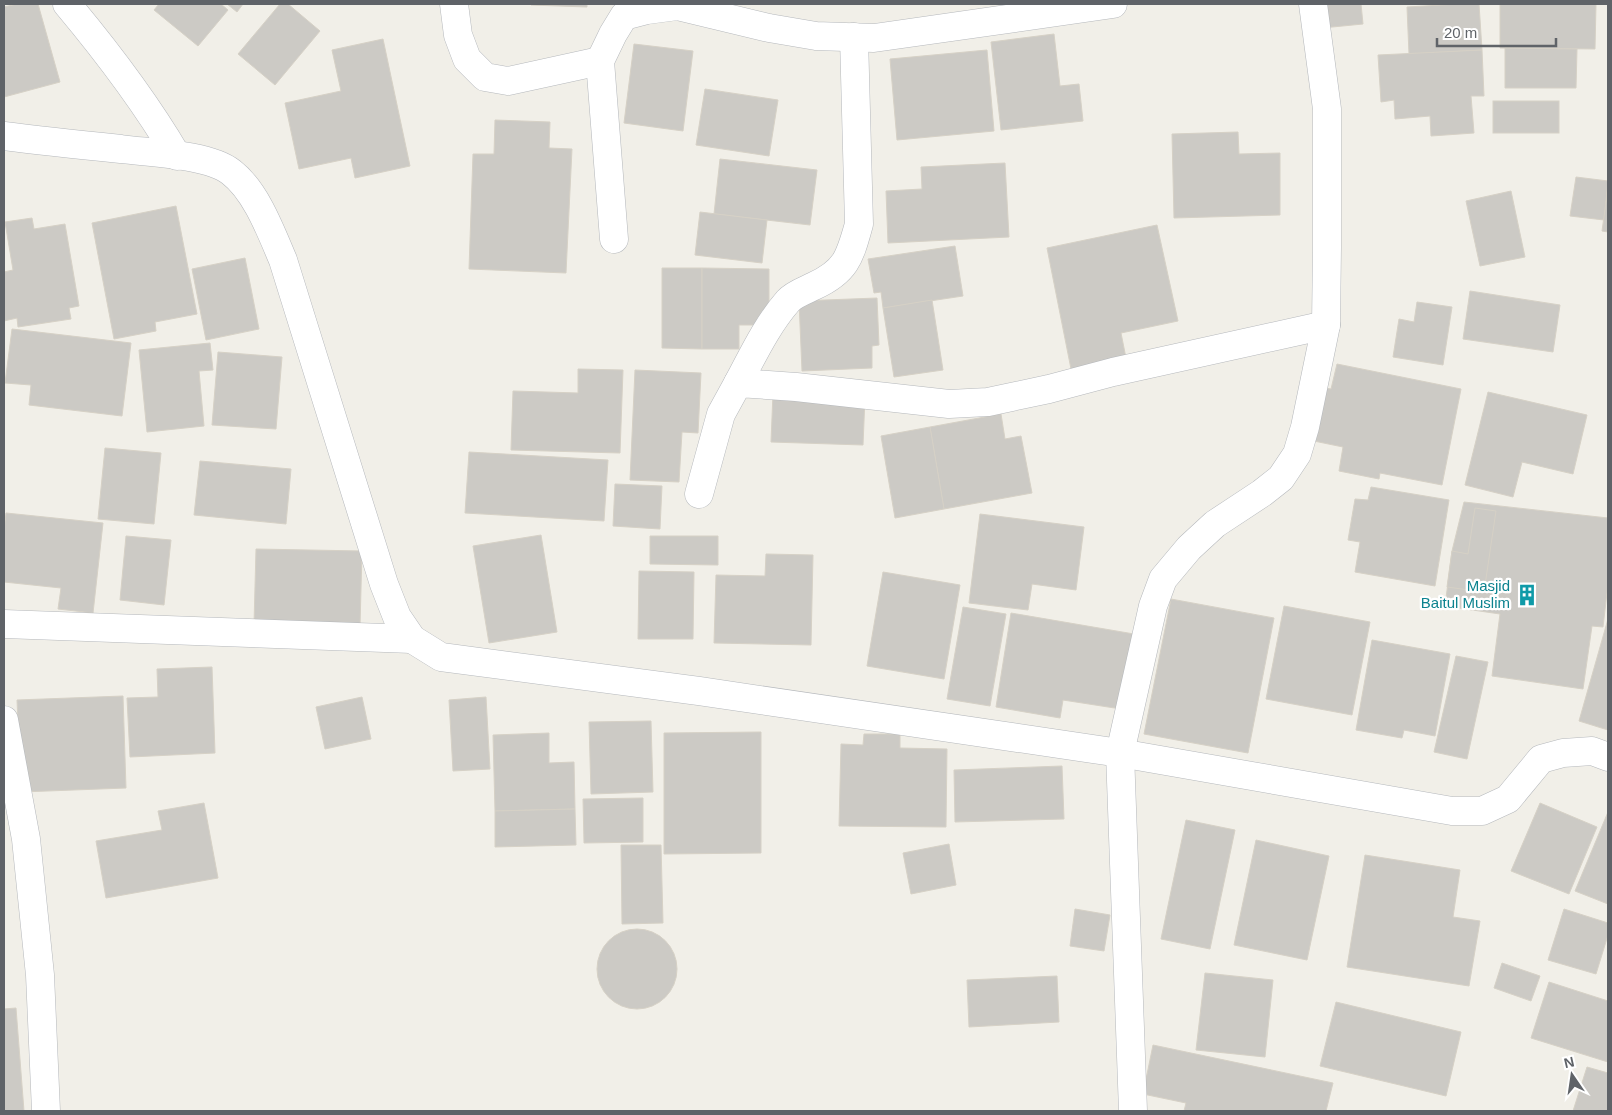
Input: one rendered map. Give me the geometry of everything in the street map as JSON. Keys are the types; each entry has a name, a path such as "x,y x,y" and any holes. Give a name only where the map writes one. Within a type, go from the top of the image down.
{"street":[{"path":"67,4 116,63 155,118 177,156"},
{"path":"454,4 458,35 466,59 485,77 508,81 600,61"},
{"path":"614,239 600,61 624,16 647,10 677,6 816,36 874,38 1112,4"},
{"path":"1133,1111 1120,753 1153,606 1163,580 1189,548 1215,524 1281,478 1297,454 1305,427 1326,325 1327,109 1313,4"},
{"path":"699,494 721,414 767,330 789,300 826,280 842,268 852,250 860,224 854,37"},
{"path":"4,136 177,156 214,163 232,172 251,194 283,260 384,584 397,616 412,639 441,657 709,692 1120,753 1452,811 1482,811 1508,799 1540,759 1563,753 1592,751 1608,757"},
{"path":"738,383 796,387 949,404 988,402 1326,325"},
{"path":"4,624 412,639"},
{"path":"4,720 7,754 26,839 39,966 46,1111"}],"building":[{"path":"17,4 38,4 60,82 4,97 4,7"},
{"path":"159,4 221,4 228,10 198,46 154,10"},
{"path":"227,4 243,4 237,12"},
{"path":"280,4 288,4 320,31 275,85 238,54"},
{"path":"587,4 587,7 531,5"},
{"path":"1320,4 1361,4 1363,24 1322,28"},
{"path":"1479,4 1482,50 1409,54 1407,7"},
{"path":"1500,4 1596,4 1595,49 1500,48"},
{"path":"1054,34 1060,86 1079,84 1083,121 1001,130 991,42"},
{"path":"383,39 410,166 355,178 351,158 299,169 285,103 341,91 332,50"},
{"path":"634,44 693,51 683,131 624,123"},
{"path":"1505,48 1577,49 1576,88 1505,88"},
{"path":"987,50 994,131 897,140 890,59"},
{"path":"1482,50 1484,96 1471,96 1474,133 1431,136 1430,116 1395,119 1394,100 1381,102 1378,55"},
{"path":"705,89 778,100 769,156 696,145"},
{"path":"1493,101 1559,101 1559,133 1493,133"},
{"path":"495,120 550,122 549,148 572,149 566,273 469,269 473,154 494,154"},
{"path":"1238,132 1239,154 1280,153 1280,215 1174,218 1172,134"},
{"path":"720,159 817,170 810,225 714,214"},
{"path":"1005,163 1009,237 888,243 886,191 922,189 921,167"},
{"path":"1576,177 1608,181 1604,220 1570,216"},
{"path":"1608,188 1608,232 1602,231"},
{"path":"1511,191 1525,257 1480,266 1466,201"},
{"path":"176,206 197,314 155,322 156,331 114,339 92,223"},
{"path":"700,212 767,220 762,263 695,255"},
{"path":"32,218 34,229 65,224 79,306 69,308 71,319 18,327 17,318 4,321 4,272 13,270 5,222"},
{"path":"1157,225 1178,321 1121,333 1127,363 1072,374 1047,248"},
{"path":"955,246 963,296 883,308 881,292 874,293 868,259"},
{"path":"245,258 259,329 206,340 192,269"},
{"path":"662,268 702,268 702,349 662,348"},
{"path":"702,268 769,269 769,325 739,325 739,349 702,349"},
{"path":"1470,291 1560,305 1553,352 1463,339"},
{"path":"877,298 879,345 872,346 872,368 802,371 799,301"},
{"path":"932,300 943,370 894,377 883,308"},
{"path":"1417,302 1452,307 1443,365 1393,357 1399,319 1414,322"},
{"path":"12,329 131,343 122,416 29,405 31,385 5,383"},
{"path":"210,343 213,370 199,371 204,426 147,432 139,350"},
{"path":"218,352 282,357 276,429 212,425"},
{"path":"1337,364 1461,389 1442,485 1380,473 1379,479 1339,471 1343,447 1309,440 1319,387 1331,389"},
{"path":"578,369 623,370 620,453 511,450 513,391 578,393"},
{"path":"635,370 701,373 698,433 682,432 679,482 630,480"},
{"path":"1488,392 1587,415 1573,474 1522,462 1513,497 1465,485"},
{"path":"773,393 865,397 863,445 771,442"},
{"path":"1001,414 1005,439 1021,436 1032,493 944,509 930,427"},
{"path":"930,427 944,509 895,518 881,436"},
{"path":"105,448 161,453 154,524 98,519"},
{"path":"469,452 608,460 604,521 465,513"},
{"path":"200,461 291,469 286,524 194,515"},
{"path":"615,484 662,486 660,529 613,526"},
{"path":"1371,487 1449,500 1435,586 1355,572 1360,542 1348,540 1355,499 1368,500"},
{"name":"Masjid Baitul Muslim","path":"1464,502 1608,518 1608,584 1603,627 1592,626 1583,689 1492,676 1500,614 1445,606 1452,551"},
{"path":"1475,508 1496,511 1484,592 1447,587 1452,551 1468,554"},
{"path":"6,513 103,523 93,613 58,609 61,588 4,582 4,530"},
{"path":"980,514 1084,527 1076,590 1032,584 1028,610 969,603"},
{"path":"541,535 557,632 489,643 473,546"},
{"path":"126,536 171,540 164,605 120,600"},
{"path":"650,536 718,536 718,565 650,564"},
{"path":"256,549 362,551 360,626 254,624"},
{"path":"766,554 813,555 811,645 714,643 716,575 765,576"},
{"path":"639,571 694,572 693,639 638,639"},
{"path":"883,572 960,585 944,679 867,666"},
{"path":"1171,599 1274,618 1248,753 1144,734"},
{"path":"1284,606 1370,622 1352,715 1266,699"},
{"path":"963,607 1006,614 990,706 947,699"},
{"path":"1011,613 1134,634 1121,709 1063,700 1060,718 996,707"},
{"path":"1608,619 1608,730 1579,721"},
{"path":"1372,640 1450,654 1435,736 1404,730 1402,738 1356,730"},
{"path":"1456,656 1488,662 1467,759 1434,752"},
{"path":"212,667 215,753 130,757 127,698 158,697 157,669"},
{"path":"123,696 126,788 21,792 17,700"},
{"path":"362,697 371,739 325,749 316,707"},
{"path":"486,697 490,769 453,771 449,700"},
{"path":"651,721 653,792 591,794 589,722"},
{"path":"761,732 761,853 664,854 664,733"},
{"path":"549,733 549,763 574,762 575,809 495,811 493,735"},
{"path":"864,734 900,734 900,748 947,749 946,827 839,826 841,744 863,745"},
{"path":"1062,766 1064,819 955,822 954,770"},
{"path":"643,798 643,842 584,843 583,799"},
{"path":"204,803 218,878 106,898 96,841 162,830 158,811"},
{"path":"1540,803 1597,827 1569,894 1511,871"},
{"path":"575,809 576,845 495,847 495,811"},
{"path":"1608,812 1608,904 1575,891"},
{"path":"1186,820 1235,830 1210,949 1161,939"},
{"path":"1256,840 1329,856 1307,960 1234,945"},
{"path":"949,844 956,885 911,894 903,853"},
{"path":"621,845 661,845 663,923 622,924"},
{"path":"1365,855 1460,870 1453,917 1480,921 1469,986 1347,967"},
{"path":"1075,909 1110,915 1104,951 1070,946"},
{"path":"1564,909 1608,923 1608,935 1596,974 1548,960"},
{"path":"637,929 652,932 665,941 674,954 677,969 674,984 665,997 652,1006 637,1009 622,1006 609,997 600,984 597,969 600,954 609,941 622,932"},
{"path":"1502,963 1540,976 1531,1001 1494,988"},
{"path":"1205,973 1273,980 1265,1057 1196,1050"},
{"path":"1057,976 1059,1022 969,1027 967,980"},
{"path":"1549,982 1608,1001 1608,1062 1531,1038"},
{"path":"1336,1002 1461,1032 1446,1096 1320,1066"},
{"path":"16,1008 24,1111 4,1111 4,1009"},
{"path":"1153,1045 1333,1083 1326,1111 1184,1111 1186,1103 1143,1094"},
{"path":"1587,1067 1608,1073 1608,1111 1573,1111"}],"place":[{"name":"Masjid Baitul Muslim","path":"1527,595"}]}
